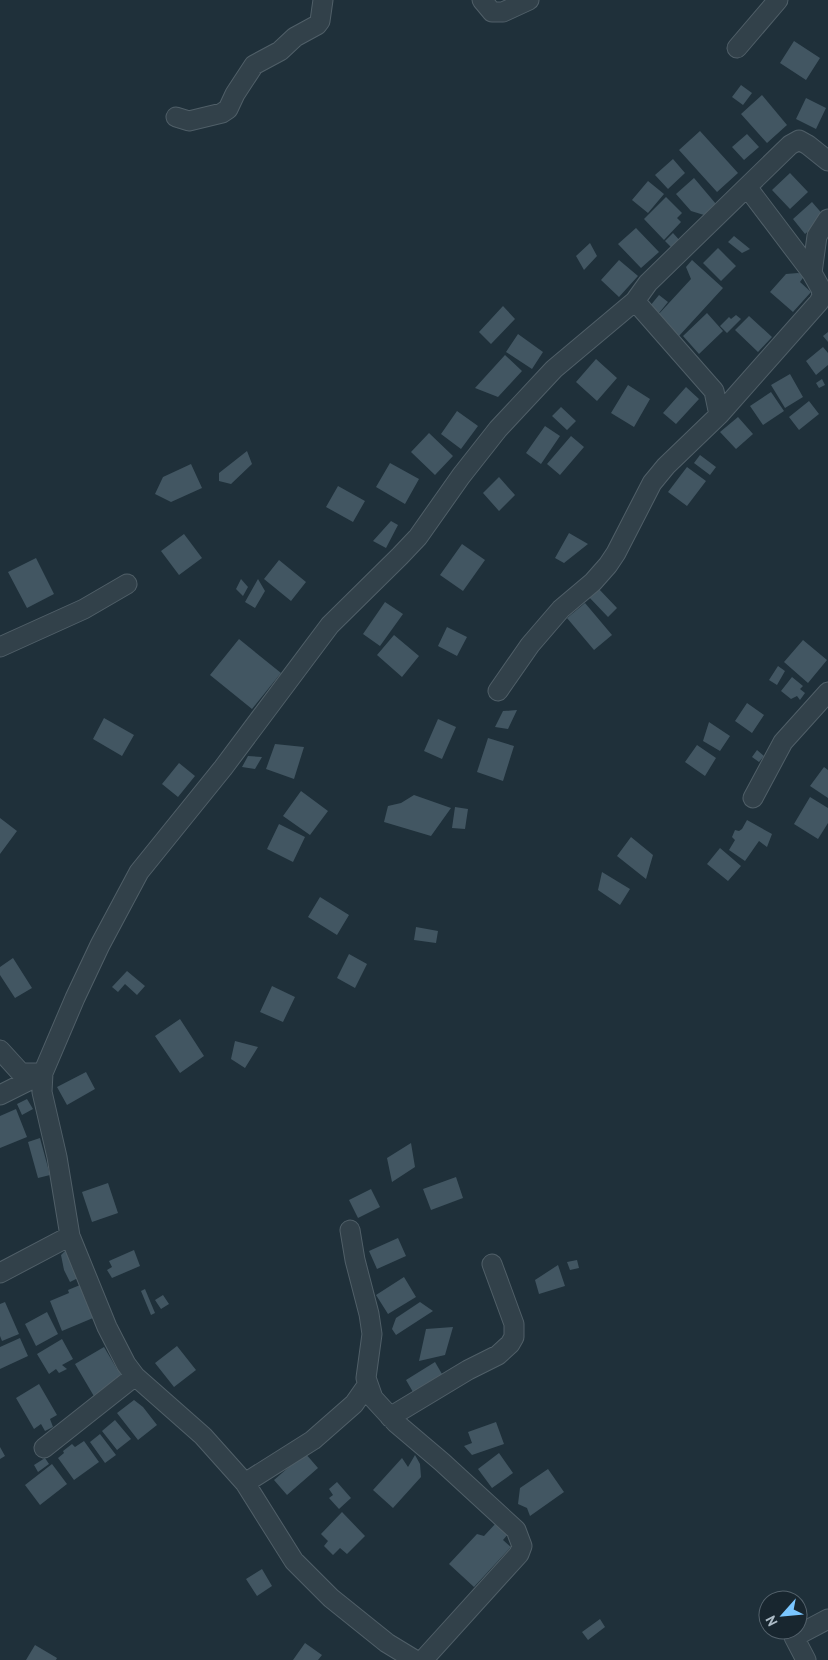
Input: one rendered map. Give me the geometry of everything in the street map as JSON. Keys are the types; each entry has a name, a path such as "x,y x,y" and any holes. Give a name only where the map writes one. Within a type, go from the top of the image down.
{"street":[{"path":"176,116 189,121 228,109 234,94 254,65 280,51 295,37 317,25 320,21 323,0"},
{"path":"482,0 492,12 503,12 529,0"},
{"path":"736,48 778,0"},
{"path":"415,1660 387,1643 331,1598 294,1561 245,1483 203,1436 135,1376 126,1364 107,1327 70,1236 57,1157 42,1092 43,1073 74,998 139,872 223,768 330,625 418,537 450,490 498,429 554,369 634,301 648,283 790,145 799,140 828,161"},
{"path":"498,691 530,645 560,609 592,582 616,553 652,483 666,466 719,415 819,302 822,296 821,289 812,273 747,187"},
{"path":"812,273 817,236 828,219"},
{"path":"634,301 714,391 719,415"},
{"path":"0,647 84,610 127,584"},
{"path":"753,798 783,742 828,692"},
{"path":"0,1050 21,1073 43,1073"},
{"path":"0,1095 43,1073"},
{"path":"350,1230 372,1334 366,1378 370,1391 390,1417 516,1530 522,1546 519,1554 423,1660"},
{"path":"0,1273 70,1236"},
{"path":"390,1417 468,1370 498,1355 510,1344 514,1337 514,1324 492,1264"},
{"path":"44,1448 135,1376"},
{"path":"245,1483 305,1445 370,1391"},
{"path":"806,1660 794,1637 828,1619"}],"building":[{"path":"794,41 820,58 806,80 780,63"},
{"path":"741,85 752,93 743,105 732,97"},
{"path":"762,95 787,125 767,143 741,114"},
{"path":"806,98 826,108 816,129 796,119"},
{"path":"700,131 738,173 717,192 679,150"},
{"path":"747,134 759,147 744,160 732,147"},
{"path":"673,159 685,173 668,189 655,175"},
{"path":"790,173 808,192 790,209 772,190"},
{"path":"694,178 716,204 704,215 691,211 676,194"},
{"path":"648,181 664,194 648,213 632,200"},
{"path":"666,197 682,213 677,218 681,222 664,240 644,219"},
{"path":"812,202 825,217 805,234 793,219"},
{"path":"636,228 659,252 641,268 618,244"},
{"path":"673,233 682,243 674,250 665,241"},
{"path":"734,236 750,249 742,253 728,242"},
{"path":"590,243 597,256 584,270 576,256"},
{"path":"718,248 736,266 721,281 703,263"},
{"path":"619,260 638,276 619,297 601,280"},
{"path":"692,260 723,288 679,336 657,316 691,279 686,267"},
{"path":"798,273 805,275 800,282 811,292 793,312 770,292 786,274"},
{"path":"659,295 668,302 659,313 650,306"},
{"path":"503,306 515,319 491,344 479,332"},
{"path":"707,313 723,331 699,354 683,336"},
{"path":"736,315 741,319 727,333 720,326 729,317 731,319"},
{"path":"749,316 772,337 758,352 735,330"},
{"path":"828,332 828,342 823,336"},
{"path":"518,334 543,352 532,369 506,352"},
{"path":"823,347 828,353 828,365 816,375 806,361"},
{"path":"505,355 522,371 498,397 475,388"},
{"path":"596,359 617,378 597,401 576,382"},
{"path":"790,374 803,397 785,408 771,385"},
{"path":"822,379 825,385 819,388 816,383"},
{"path":"628,385 650,399 634,427 611,413"},
{"path":"686,387 699,399 676,424 663,413"},
{"path":"771,392 784,411 763,425 750,406"},
{"path":"809,401 819,414 799,430 789,417"},
{"path":"561,407 576,421 567,430 552,416"},
{"path":"457,411 478,426 461,449 441,434"},
{"path":"738,417 753,434 736,449 720,432"},
{"path":"545,426 560,436 541,464 526,453"},
{"path":"429,433 453,456 435,475 411,452"},
{"path":"571,436 584,447 560,475 547,464"},
{"path":"247,451 252,464 231,484 219,481 219,473"},
{"path":"700,455 716,467 710,475 694,463"},
{"path":"390,463 419,479 405,504 376,487"},
{"path":"191,464 202,488 171,502 155,494 163,477"},
{"path":"687,467 706,481 687,506 668,492"},
{"path":"499,477 515,495 499,511 483,493"},
{"path":"338,486 365,501 353,522 326,507"},
{"path":"391,521 398,525 386,548 373,541"},
{"path":"569,533 588,544 564,563 555,558"},
{"path":"184,534 202,558 179,575 161,551"},
{"path":"462,544 485,560 463,591 440,575"},
{"path":"36,558 54,594 27,608 8,572"},
{"path":"279,560 306,582 291,601 264,579"},
{"path":"241,579 248,587 243,596 236,589"},
{"path":"258,579 265,591 255,608 245,602"},
{"path":"597,587 617,608 608,617 588,596"},
{"path":"385,602 403,614 380,646 363,634"},
{"path":"585,603 612,635 594,650 567,618"},
{"path":"447,627 467,637 457,656 438,646"},
{"path":"394,635 419,656 402,677 377,655"},
{"path":"239,639 281,673 252,709 210,675"},
{"path":"803,640 827,660 808,683 784,662"},
{"path":"778,666 785,671 777,685 769,680"},
{"path":"792,677 803,686 800,689 805,693 800,700 797,696 791,699 781,691"},
{"path":"747,703 764,715 752,733 735,721"},
{"path":"517,710 508,729 495,727 503,711"},
{"path":"104,718 134,735 122,756 93,739"},
{"path":"438,719 456,727 442,759 424,751"},
{"path":"709,722 730,736 720,751 703,741"},
{"path":"488,738 514,746 503,781 477,772"},
{"path":"275,744 304,747 294,779 266,769"},
{"path":"697,745 716,758 705,776 685,762"},
{"path":"757,750 764,756 759,762 752,757"},
{"path":"248,756 262,757 255,769 242,767"},
{"path":"179,763 195,776 178,797 162,784"},
{"path":"824,767 828,770 828,798 810,786"},
{"path":"301,791 328,811 310,835 283,816"},
{"path":"414,795 451,808 431,836 384,822 388,806 401,803"},
{"path":"810,797 828,808 828,823 818,839 794,824"},
{"path":"455,807 468,809 465,829 452,828"},
{"path":"0,818 17,831 0,854"},
{"path":"747,820 772,834 767,847 759,841 745,861 729,850 735,840 732,837 735,830 739,831 742,829"},
{"path":"279,824 305,837 293,862 267,849"},
{"path":"631,837 653,855 646,879 617,856"},
{"path":"720,848 741,866 728,881 707,864"},
{"path":"602,872 630,889 620,905 598,890"},
{"path":"320,897 349,915 337,935 308,917"},
{"path":"416,927 438,931 436,943 414,940"},
{"path":"349,954 367,964 355,988 337,978"},
{"path":"13,958 32,988 15,998 0,975 0,967"},
{"path":"127,971 145,986 137,995 125,984 118,992 112,987"},
{"path":"272,986 295,997 283,1022 260,1012"},
{"path":"180,1019 204,1056 180,1073 155,1036"},
{"path":"235,1041 258,1047 245,1068 231,1059"},
{"path":"86,1072 95,1089 67,1105 57,1087"},
{"path":"27,1099 33,1109 22,1115 17,1104"},
{"path":"16,1109 27,1137 0,1148 0,1116"},
{"path":"40,1138 50,1175 38,1178 28,1142"},
{"path":"411,1143 415,1167 392,1182 387,1158"},
{"path":"456,1177 463,1198 431,1210 423,1189"},
{"path":"108,1183 118,1213 92,1222 82,1192"},
{"path":"371,1189 380,1207 358,1218 349,1200"},
{"path":"398,1238 406,1256 377,1269 369,1251"},
{"path":"68,1248 82,1276 70,1282 64,1270 61,1255"},
{"path":"134,1250 140,1266 112,1278 107,1270 112,1267 109,1261"},
{"path":"577,1260 579,1268 570,1270 567,1262"},
{"path":"558,1265 565,1286 539,1294 535,1280"},
{"path":"404,1277 416,1297 388,1314 376,1295"},
{"path":"80,1285 93,1318 62,1331 50,1301 69,1293 68,1290"},
{"path":"145,1289 155,1313 151,1315 141,1291"},
{"path":"163,1295 169,1304 161,1309 155,1300"},
{"path":"5,1302 19,1334 2,1341 0,1336 0,1304"},
{"path":"420,1302 433,1311 396,1335 392,1329 396,1318"},
{"path":"47,1312 58,1334 36,1346 25,1324"},
{"path":"453,1327 445,1355 419,1361 426,1329"},
{"path":"20,1338 28,1356 0,1369 0,1347"},
{"path":"62,1339 73,1359 62,1365 67,1369 59,1373 56,1369 49,1374 37,1354"},
{"path":"177,1346 196,1370 174,1387 155,1363"},
{"path":"104,1347 117,1369 123,1367 129,1377 95,1398 75,1364"},
{"path":"435,1362 442,1374 413,1392 406,1380"},
{"path":"39,1384 57,1415 50,1419 53,1427 45,1431 41,1424 34,1429 16,1398"},
{"path":"134,1400 143,1407 157,1425 138,1440 117,1413"},
{"path":"115,1420 131,1439 117,1450 102,1431"},
{"path":"496,1422 504,1444 472,1455 464,1446 472,1443 468,1432"},
{"path":"100,1434 116,1455 105,1463 90,1442"},
{"path":"84,1441 99,1462 74,1480 58,1458 72,1444 75,1447"},
{"path":"0,1447 5,1456 0,1459"},
{"path":"305,1453 318,1468 287,1495 274,1480"},
{"path":"499,1453 513,1473 492,1488 478,1469"},
{"path":"415,1455 420,1464 421,1477 393,1508 373,1490 402,1458 408,1467"},
{"path":"45,1458 49,1464 38,1472 34,1465"},
{"path":"52,1464 67,1484 40,1505 25,1485"},
{"path":"548,1469 564,1492 530,1516 527,1508 518,1504 520,1488"},
{"path":"337,1482 351,1498 339,1509 329,1498 333,1495 329,1489"},
{"path":"342,1512 365,1536 347,1554 340,1548 333,1555 324,1546 328,1541 321,1534"},
{"path":"497,1522 509,1533 503,1540 511,1547 474,1587 449,1564 477,1534 484,1536"},
{"path":"262,1569 272,1586 257,1596 246,1579"},
{"path":"600,1619 605,1627 588,1640 582,1632"},
{"path":"305,1643 322,1655 318,1660 293,1660"},
{"path":"35,1645 57,1658 56,1660 26,1660"}]}
